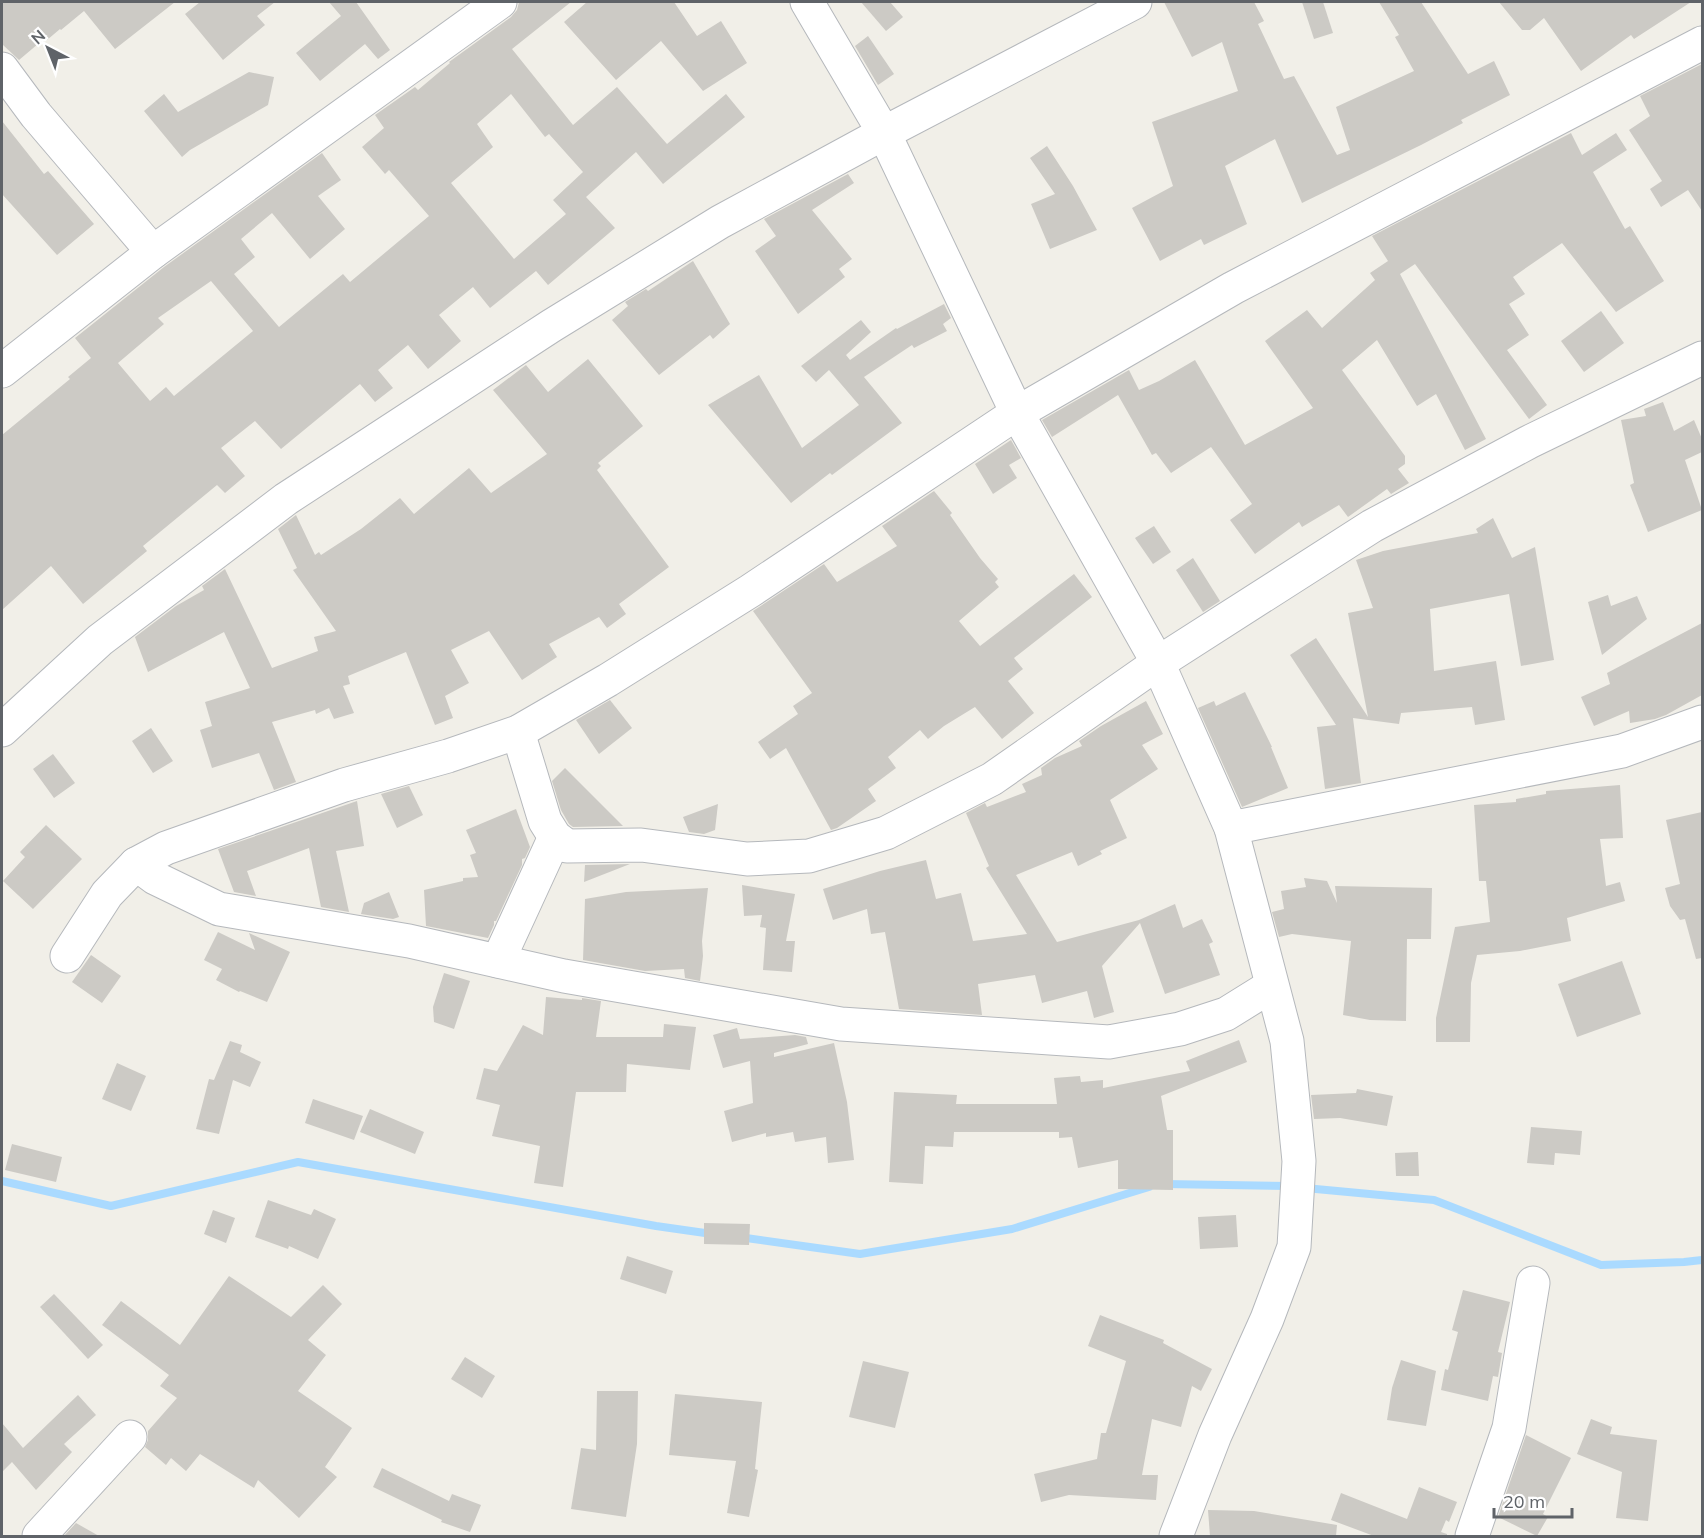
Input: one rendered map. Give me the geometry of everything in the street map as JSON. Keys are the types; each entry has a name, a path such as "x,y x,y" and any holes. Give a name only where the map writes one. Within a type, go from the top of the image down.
{"street":[{"path":"2,371 153,252 500,2"},
{"path":"807,2 884,133 1017,413 1158,663 1231,828 1287,1041 1299,1161 1294,1247 1267,1320 1215,1435 1176,1536"},
{"path":"2,730 100,639 286,499 551,326 720,222 884,133 1135,2"},
{"path":"67,956 107,894 136,864 166,848 344,785 448,756 518,732 608,680 750,591 1017,413 1233,288 1702,43"},
{"path":"2,69 36,115 153,252"},
{"path":"518,732 545,821 555,837 567,846 641,845 747,859 809,856 886,833 992,779 1158,663 1372,526 1529,442 1702,358"},
{"path":"1231,828 1622,751 1702,722"},
{"path":"498,961 555,837"},
{"path":"136,864 155,878 219,909 409,941 564,976 841,1024 1109,1042 1180,1029 1226,1014 1271,986"},
{"path":"1472,1536 1509,1428 1533,1283"},
{"path":"39,1536 130,1437"}],"building":[{"path":"2,2 175,2 115,49 84,11 47,40 45,38 19,60 2,44"},
{"path":"200,2 275,2 257,16 265,25 223,60 185,14"},
{"path":"329,2 356,2 390,50 378,59 365,44 320,81 296,53 341,16"},
{"path":"519,2 571,2 512,49 573,125 617,87 667,144 726,94 745,117 663,184 636,152 586,197 615,228 548,285 536,271 490,308 473,287 439,315 461,341 428,369 408,345 378,370 393,388 375,402 360,384 281,449 255,421 221,448 245,476 225,493 217,485 143,546 147,551 83,604 51,566 2,610 2,435 70,379 68,377 91,358 75,338 164,267 322,153 341,180 318,196 345,229 310,259 272,213 241,239 255,257 234,274 279,327 343,274 350,282 429,216 389,170 385,174 362,147 384,128 375,115 415,87 418,90 449,62 511,17 517,10","holes":["511,94 545,137 549,134 583,172 553,200 566,214 514,259 451,183 493,147 477,124","211,281 253,331 174,396 166,387 150,401 118,363 164,324 158,318"]},
{"path":"587,2 674,2 697,36 721,21 747,63 703,91 661,41 616,80 564,22"},
{"path":"861,2 890,2 903,17 886,31"},
{"path":"1164,2 1254,2 1264,21 1258,24 1284,79 1294,76 1337,155 1350,150 1336,107 1414,71 1395,37 1399,35 1379,2 1421,2 1468,74 1494,61 1510,95 1461,120 1463,123 1421,145 1302,203 1275,139 1225,166 1247,224 1204,245 1201,239 1160,261 1132,208 1173,186 1152,122 1238,91 1222,42 1192,57"},
{"path":"1302,2 1323,2 1333,33 1314,39"},
{"path":"1499,2 1691,2 1634,39 1631,35 1581,71 1544,18 1530,30 1522,30"},
{"path":"868,36 894,74 878,85 855,46"},
{"path":"1702,64 1702,211 1688,190 1661,207 1650,189 1662,181 1629,130 1650,116 1640,96"},
{"path":"249,72 274,77 268,105 190,150 182,157 144,111 164,94 178,112"},
{"path":"2,121 44,174 48,171 94,224 57,255 2,194"},
{"path":"1571,133 1582,155 1616,133 1627,150 1593,172 1625,229 1630,226 1664,281 1616,312 1562,243 1513,277 1525,294 1509,304 1529,335 1507,350 1547,405 1529,419 1415,264 1400,274 1486,439 1465,450 1436,394 1417,406 1377,340 1342,370 1405,456 1405,464 1398,469 1409,483 1391,494 1387,489 1348,517 1339,505 1302,527 1299,522 1255,554 1230,520 1252,504 1211,447 1171,473 1156,453 1152,455 1118,395 1052,437 1042,420 1129,370 1139,390 1195,360 1245,445 1313,408 1265,341 1307,310 1322,328 1375,280 1370,273 1388,261 1372,236"},
{"path":"1047,146 1073,186 1097,230 1050,249 1031,204 1055,194 1030,158"},
{"path":"848,174 854,183 812,210 852,259 839,269 845,277 798,314 755,251 776,236 764,219"},
{"path":"693,261 730,324 713,339 710,335 659,375 612,320 628,306 625,302 646,289 648,291"},
{"path":"944,304 951,318 943,324 947,331 914,348 912,345 864,377 902,423 791,503 708,405 759,375 802,448 859,405 829,370 816,382 801,366 861,320 871,332 846,355 850,360 896,328"},
{"path":"1601,311 1624,343 1584,372 1561,341"},
{"path":"588,359 643,426 598,463 601,466 597,470 669,567 619,604 626,614 607,628 599,617 549,644 557,657 522,680 489,631 451,650 469,683 445,696 453,718 435,725 406,652 348,676 350,684 343,686 354,713 334,719 329,708 316,714 315,710 272,722 296,782 274,790 259,753 212,768 200,730 212,726 205,702 250,688 224,632 148,672 135,637 176,606 204,590 202,586 225,569 272,668 318,651 314,637 336,631 293,570 297,568 278,529 296,515 315,555 319,552 321,555 361,529 400,498 414,514 469,468 491,493 547,454 493,390 526,365 548,392"},
{"path":"1663,402 1674,431 1694,420 1702,439 1702,452 1685,460 1702,510 1648,532 1630,485 1634,483 1621,420 1646,416 1644,409"},
{"path":"1011,440 1021,458 1009,465 1017,478 993,494 975,464"},
{"path":"934,491 952,513 950,515 980,558 998,579 995,582 999,587 959,621 980,646 1074,574 1092,597 1014,658 1023,669 1008,681 1034,713 1002,739 975,707 928,739 920,730 888,757 896,768 868,789 876,801 831,830 786,748 770,759 758,742 798,714 793,706 812,693 753,611 824,564 837,582 897,546 882,526"},
{"path":"1493,518 1512,558 1535,547 1554,660 1521,666 1509,594 1430,609 1434,671 1496,661 1505,720 1475,725 1472,707 1401,713 1399,724 1353,718 1361,783 1325,789 1317,727 1336,725 1290,655 1316,638 1368,717 1348,613 1373,608 1356,560 1383,551 1478,533 1476,529"},
{"path":"1154,526 1171,552 1153,564 1135,538"},
{"path":"1193,558 1220,601 1203,612 1176,570"},
{"path":"1608,595 1611,606 1637,596 1647,619 1602,655 1588,602"},
{"path":"1702,623 1702,695 1655,719 1630,723 1629,711 1594,726 1581,697 1610,684 1607,673"},
{"path":"1245,692 1272,747 1288,788 1242,807 1198,708 1214,701 1216,706"},
{"path":"610,700 632,728 599,754 576,720"},
{"path":"1146,701 1163,734 1142,745 1158,769 1110,800 1127,838 1100,851 1102,854 1078,866 1072,852 1016,875 1057,942 1139,920 1175,904 1183,928 1202,919 1213,942 1209,944 1220,975 1165,994 1140,923 1102,966 1114,1012 1094,1018 1087,991 1042,1003 1035,975 978,984 982,1015 899,1009 885,932 871,934 867,909 833,920 823,889 880,871 926,860 936,899 961,893 973,941 1027,934 986,868 989,866 966,813 985,803 987,807 1026,792 1022,784 1042,775 1041,768 1055,758 1082,746 1079,741"},
{"path":"151,728 173,761 153,773 132,741"},
{"path":"53,754 75,783 54,798 33,769"},
{"path":"565,768 623,826 573,827 569,824 561,810 552,781"},
{"path":"1620,785 1623,838 1600,839 1606,886 1620,882 1625,901 1567,918 1571,941 1520,951 1477,955 1471,983 1470,1042 1436,1042 1436,1018 1455,927 1490,922 1486,881 1479,881 1474,805 1516,802 1516,799 1546,794 1546,791"},
{"path":"409,786 423,815 397,828 381,794"},
{"path":"357,801 364,846 336,851 349,912 321,907 309,848 247,871 256,896 234,892 218,849"},
{"path":"718,804 715,830 704,834 689,832 683,817"},
{"path":"516,809 530,847 525,858 522,859 522,865 488,938 426,926 424,890 463,881 463,878 478,877 470,855 476,853 466,830"},
{"path":"1702,812 1702,958 1696,959 1685,919 1680,920 1670,906 1665,888 1680,884 1666,820"},
{"path":"46,825 82,859 33,909 3,881 25,857 20,852"},
{"path":"630,864 584,882 585,865"},
{"path":"1304,878 1327,881 1337,903 1335,886 1432,888 1431,939 1407,939 1406,1021 1370,1020 1343,1015 1351,941 1292,934 1279,937 1272,912 1284,909 1281,891 1306,887"},
{"path":"742,885 795,894 786,941 795,941 792,972 763,970 766,928 760,927 762,915 744,916"},
{"path":"708,888 700,981 685,978 684,969 645,971 583,960 585,899 626,892"},
{"path":"389,892 399,917 393,919 361,914 364,903"},
{"path":"218,932 255,950 249,933 290,952 267,1002 239,992 216,980 222,969 204,960"},
{"path":"91,955 121,976 102,1003 72,982"},
{"path":"1622,961 1641,1014 1577,1037 1558,984"},
{"path":"444,973 470,981 454,1029 434,1022 433,1007"},
{"path":"546,997 601,1001 596,1037 663,1037 664,1024 696,1027 690,1070 627,1064 626,1092 576,1092 563,1187 534,1183 540,1146 492,1136 500,1105 476,1099 484,1068 497,1071 523,1025 543,1035"},
{"path":"737,1028 740,1039 795,1035 806,1037 808,1044 774,1053 774,1057 834,1043 847,1102 854,1160 828,1163 826,1137 795,1142 793,1132 766,1137 766,1133 732,1142 724,1111 753,1103 750,1061 723,1068 713,1035"},
{"path":"1239,1040 1247,1062 1161,1096 1167,1130 1173,1130 1173,1190 1118,1189 1118,1160 1078,1168 1072,1137 1059,1138 1059,1132 954,1132 953,1147 925,1146 923,1184 889,1182 894,1092 957,1095 956,1104 1057,1104 1054,1078 1080,1076 1081,1082 1103,1080 1103,1088 1190,1071 1186,1061"},
{"path":"230,1041 242,1045 240,1052 261,1062 250,1087 233,1080 219,1134 196,1129 209,1079 214,1080"},
{"path":"117,1063 146,1076 131,1111 102,1099"},
{"path":"1357,1089 1393,1096 1387,1126 1340,1118 1314,1119 1311,1095 1356,1093"},
{"path":"313,1099 363,1116 354,1140 305,1123"},
{"path":"370,1109 424,1132 415,1154 360,1132"},
{"path":"1531,1127 1582,1131 1580,1155 1555,1153 1554,1165 1527,1163"},
{"path":"12,1144 62,1157 56,1182 5,1170"},
{"path":"1418,1152 1419,1176 1396,1176 1395,1153"},
{"path":"268,1200 311,1215 314,1209 336,1219 318,1259 289,1246 288,1249 255,1237"},
{"path":"213,1210 235,1218 226,1243 204,1234"},
{"path":"1236,1215 1238,1247 1200,1249 1198,1217"},
{"path":"704,1223 750,1224 749,1245 704,1244"},
{"path":"627,1256 673,1271 666,1294 620,1279"},
{"path":"229,1276 291,1317 323,1285 342,1304 308,1340 326,1355 298,1391 352,1428 325,1467 337,1477 299,1518 258,1480 254,1488 200,1454 186,1471 171,1458 166,1465 145,1447 148,1431 177,1398 160,1386 169,1375 102,1325 121,1301 180,1345"},
{"path":"1463,1290 1510,1302 1498,1352 1502,1353 1498,1377 1493,1376 1488,1401 1441,1390 1445,1369 1448,1370 1458,1332 1452,1330"},
{"path":"54,1294 103,1345 88,1359 40,1307"},
{"path":"1100,1315 1164,1340 1163,1343 1212,1369 1201,1391 1192,1386 1181,1427 1152,1419 1142,1475 1158,1475 1156,1500 1069,1495 1041,1502 1034,1474 1097,1459 1101,1433 1106,1433 1126,1361 1088,1346"},
{"path":"465,1357 495,1376 482,1398 451,1379"},
{"path":"1401,1360 1436,1371 1426,1426 1387,1420 1392,1388"},
{"path":"863,1361 909,1372 895,1428 849,1417"},
{"path":"597,1391 638,1391 637,1444 626,1517 571,1509 581,1448 596,1450"},
{"path":"675,1394 762,1402 755,1469 758,1470 749,1517 727,1513 736,1461 669,1455"},
{"path":"78,1395 96,1415 64,1444 72,1452 36,1490 12,1462 2,1472 2,1423 23,1448"},
{"path":"1591,1419 1612,1427 1610,1434 1657,1440 1648,1521 1616,1518 1622,1472 1577,1454"},
{"path":"1526,1435 1571,1458 1543,1514 1548,1517 1537,1536 1498,1517"},
{"path":"382,1468 449,1501 452,1494 481,1505 470,1532 441,1522 442,1520 373,1487"},
{"path":"1419,1487 1457,1502 1449,1522 1446,1520 1441,1532 1447,1536 1374,1536 1331,1520 1341,1493 1407,1519"},
{"path":"1208,1510 1254,1511 1337,1525 1336,1536 1210,1536"},
{"path":"76,1523 99,1536 64,1536"}],"waterway":[{"path":"2,1181 111,1206 298,1162 712,1234"},
{"path":"1164,1184 1290,1186"},
{"path":"739,1237 860,1254 1012,1229 1149,1187"},
{"path":"1305,1188 1434,1200 1601,1265 1702,1260"}]}
